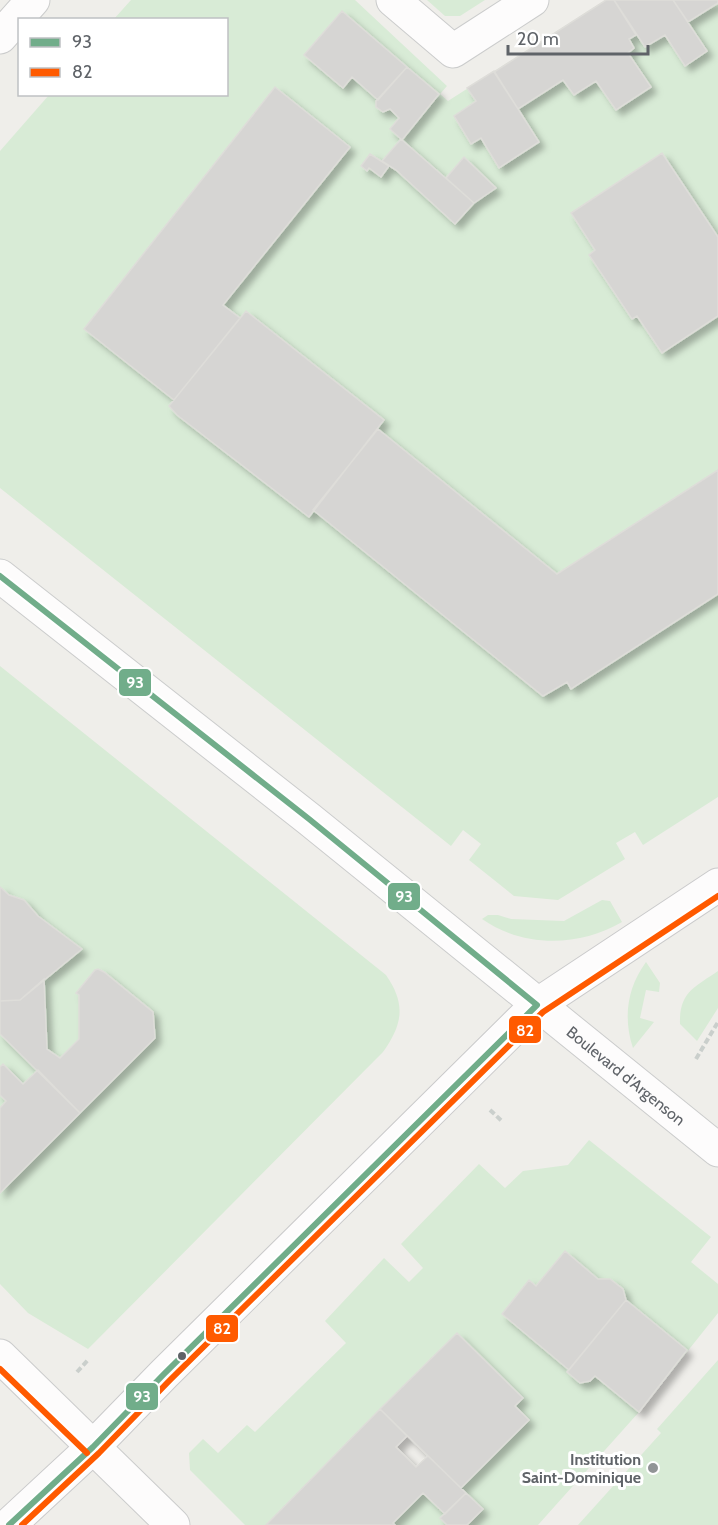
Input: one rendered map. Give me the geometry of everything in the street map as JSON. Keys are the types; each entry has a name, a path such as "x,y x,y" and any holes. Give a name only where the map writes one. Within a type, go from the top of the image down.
{"street":[{"path":"0,37 33,0"},
{"path":"393,0 453,51 532,0"},
{"name":"Boulevard d'Argenson","path":"0,576 309,819 718,1150"},
{"path":"9,1525 93,1447 537,1005 718,885"},
{"path":"0,1356 173,1525"}],"path":[{"path":"696,1059 718,1022"}],"green space":[{"path":"131,0 355,0 447,86 440,94 448,101 606,0 718,0 718,797 643,845 635,832 616,843 625,859 558,900 514,896 469,860 481,844 463,830 451,846 0,488 0,151 48,96 228,96 228,18 115,18"},
{"path":"427,0 485,0 460,16 445,16"},
{"path":"0,666 386,975 397,995 399,1005 400,1014 395,1032 383,1052 88,1349 28,1313 0,1284"},
{"path":"602,900 610,901 622,922 606,930 570,940 552,941 515,935 482,919 488,915 498,915 511,919 564,921"},
{"path":"646,962 660,983 659,992 646,990 640,1018 654,1022 633,1048 628,1026 629,1003 635,982"},
{"path":"718,971 718,1008 697,1041 680,1024 682,1004 690,991"},
{"path":"589,1140 711,1237 691,1262 718,1284 718,1313 639,1412 538,1525 467,1525 482,1509 461,1488 529,1420 515,1406 522,1399 457,1333 266,1525 245,1525 190,1470 189,1453 203,1439 218,1453 247,1425 255,1432 346,1343 325,1321 384,1258 409,1282 423,1268 401,1244 479,1164 505,1188 523,1171 568,1165"},
{"name":"Institution Saint-Dominique","path":"718,1360 718,1525 578,1525 661,1433 657,1429"},
{"path":"423,1493 445,1514 447,1525 395,1525 393,1523"}],"building":[{"path":"606,0 614,0 636,35 629,39 634,48 628,53 651,87 616,110 596,81 574,95 563,80 518,109 494,72"},
{"path":"614,0 673,0 707,51 685,66 665,35 645,47"},
{"path":"673,0 718,0 718,3 688,22"},
{"path":"342,11 407,67 378,100 352,77 343,88 304,55"},
{"path":"407,67 439,94 402,140 390,129 399,118 390,109 383,112 376,107 376,101"},
{"path":"494,71 539,142 499,168 481,138 471,144 454,116 476,101 467,88"},
{"path":"275,87 350,147 223,305 240,318 174,400 84,329"},
{"path":"401,139 474,203 455,224 396,170 382,161"},
{"path":"662,153 718,237 718,316 662,353 637,316 632,319 589,255 595,250 571,213"},
{"path":"370,154 389,166 381,177 369,168 367,171 361,166"},
{"path":"464,157 496,188 474,203 446,178"},
{"path":"246,311 384,420 309,517 177,415 169,406"},
{"path":"378,429 557,574 718,470 718,594 571,689 567,682 543,696 313,510"},
{"path":"0,887 9,895 24,900 38,916 82,949 20,1000 0,1001"},
{"path":"98,969 153,1012 155,1038 80,1113 0,1034 0,1001 20,1000 44,979 47,1049 60,1058 79,1039 79,995 76,993"},
{"path":"3,1064 23,1084 38,1070 80,1113 0,1193 0,1108 6,1101 0,1095 0,1067"},
{"path":"565,1251 598,1279 610,1279 623,1289 626,1300 569,1370 502,1314 529,1280 536,1286"},
{"path":"626,1300 687,1350 639,1412 595,1376 590,1381 580,1383 567,1372"},
{"path":"457,1333 523,1398 515,1406 529,1420 461,1488 380,1409"},
{"path":"380,1409 407,1436 396,1447 416,1467 428,1456 466,1493 445,1514 423,1493 393,1523 395,1525 266,1525"},
{"path":"466,1493 483,1509 467,1525 447,1525 440,1518"}],"transit line":[{"name":"93","path":"0,576 309,819 537,1005"},
{"name":"82","path":"22,1525 99,1453 543,1012 718,896"},
{"name":"93","path":"9,1525 93,1447 537,1005"},
{"name":"82","path":"0,1369 87,1453"}],"place":[{"name":"Institution Saint-Dominique","path":"653,1468"}]}
